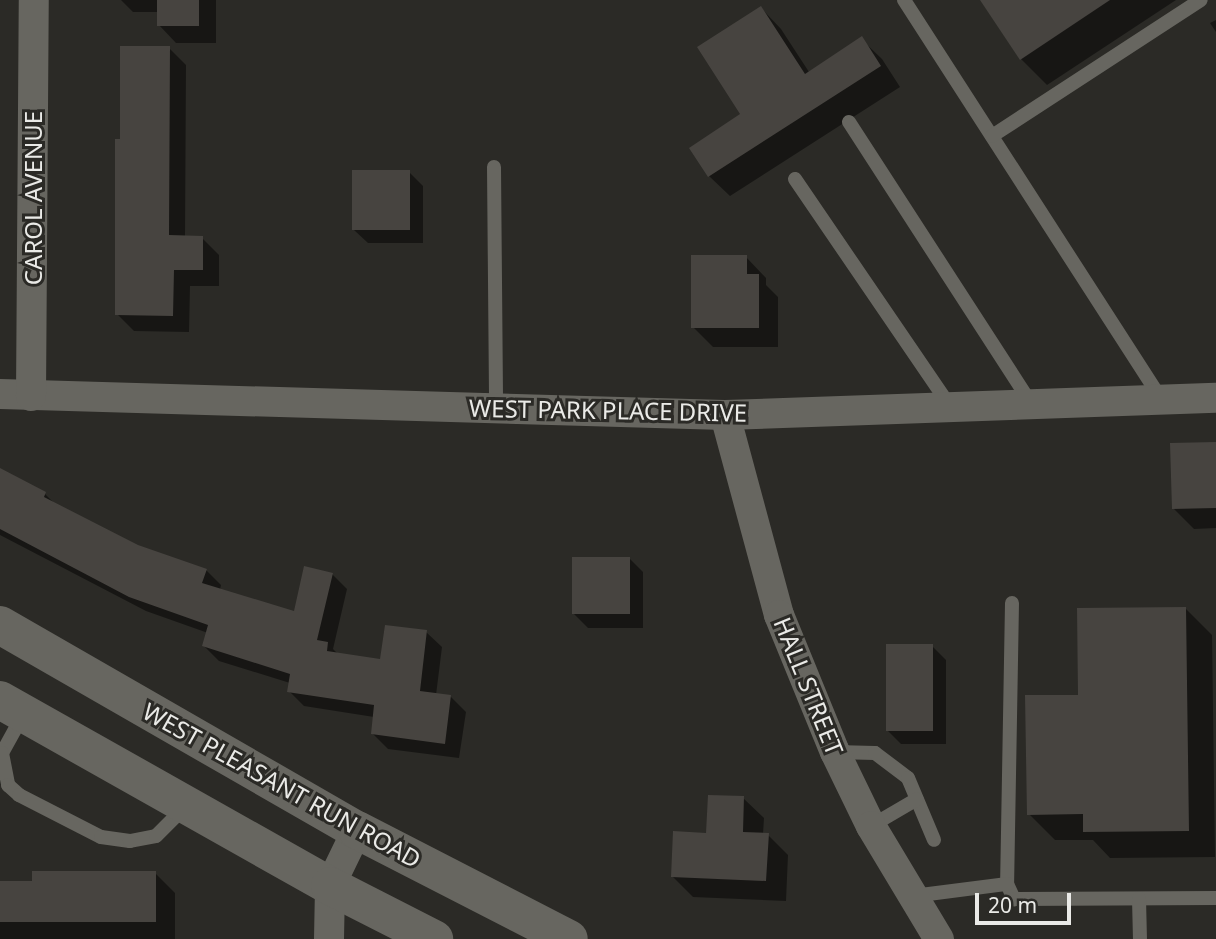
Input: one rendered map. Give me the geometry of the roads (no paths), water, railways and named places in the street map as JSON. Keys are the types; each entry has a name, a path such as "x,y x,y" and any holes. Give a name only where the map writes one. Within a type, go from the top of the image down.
{"main road":[{"name":"WEST PLEASANT RUN ROAD","path":"0,625 358,830 569,939"},
{"path":"12,707 330,886 433,939"}],"street":[{"name":"CAROL AVENUE","path":"31,396 34,0"},
{"name":"WEST PARK PLACE DRIVE","path":"0,394 724,415 1216,398"},
{"name":"HALL STREET","path":"724,415 779,615 835,752 871,826 939,939"},
{"path":"328,939 330,886 358,830"}],"lane":[{"path":"904,0 1162,400"},
{"path":"992,136 1201,0"},
{"path":"849,122 1031,405"},
{"path":"494,167 496,408"},
{"path":"795,179 951,407"},
{"path":"1012,603 1007,884 1014,899 1216,898"},
{"path":"12,707 2,753 8,785 19,795 101,837 130,841 156,836 187,805"},
{"path":"835,752 875,753 908,778 934,840"},
{"path":"871,826 917,799"},
{"path":"914,896 1007,884"},
{"path":"1139,899 1140,939"}]}
